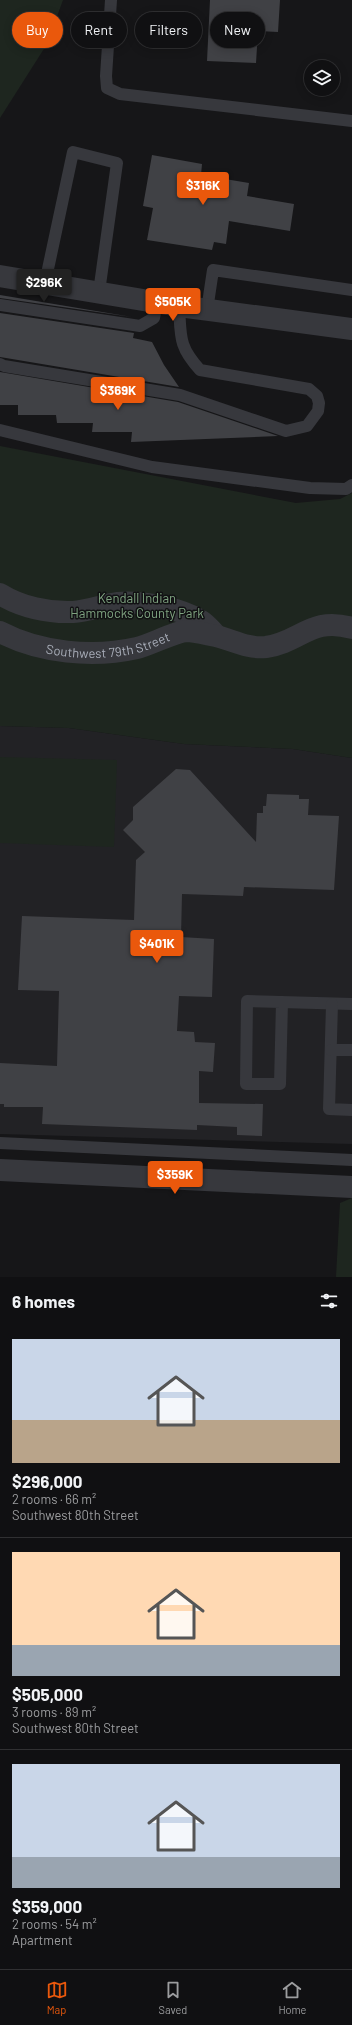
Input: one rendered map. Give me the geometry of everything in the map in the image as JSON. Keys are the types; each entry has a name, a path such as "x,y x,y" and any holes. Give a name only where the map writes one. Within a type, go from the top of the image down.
{"street":[{"path":"0,276 179,306 352,329"},
{"name":"Southwest 79th Street","path":"0,594 24,606 67,612 82,611 117,604 139,604 181,611 201,621 216,636"},
{"name":"Southwest 79th Street","path":"0,632 56,650 97,653 137,648 186,631 216,636 243,645 260,647 281,643 319,625 331,624 352,628"},
{"path":"0,1170 352,1187"}],"lane":[{"path":"111,0 106,76 107,88 120,94 352,121"},
{"path":"45,283 73,152 117,163 99,292"},
{"path":"207,310 213,270 352,290"},
{"path":"0,305 140,326 154,318 157,302"},
{"path":"0,364 4,366 180,395 286,432 306,426 313,419 318,410 319,403 317,396 308,389 200,370 188,356 182,340 179,306"},
{"path":"0,430 152,467 310,488 346,489 352,485"},
{"path":"282,1002 280,1084 246,1084 248,1001 352,1004"},
{"path":"332,1004 329,1109 352,1110"},
{"path":"331,1050 352,1050"},
{"path":"0,1143 352,1160"}],"shaded area":[{"path":"0,726 69,728 184,744 293,749 352,758 352,1144 0,1134"}],"green space":[{"path":"0,0 63,0 59,12 12,12 12,48 44,48 0,118"},
{"name":"Kendall Indian Hammocks County Park","path":"0,446 296,503 340,499 352,493 352,758 293,749 184,744 69,728 0,726"},
{"path":"0,757 117,760 114,847 0,843"},
{"path":"352,1198 352,1277 336,1277 340,1203"}],"building":[{"path":"210,0 280,0 278,32 265,31 265,12 210,12 210,48 257,48 256,63 207,61"},
{"path":"152,155 202,164 201,175 249,183 247,196 294,204 290,231 229,221 226,244 214,242 212,250 147,240 153,208 143,206"},
{"path":"0,295 132,317 0,298"},
{"path":"0,313 134,333 133,338 152,342 164,365 179,387 0,357"},
{"path":"0,372 178,402 278,436 131,442 132,432 92,432 93,423 57,423 56,415 18,415 18,405 0,405"},
{"path":"176,769 190,770 256,842 257,813 263,813 263,806 266,806 267,794 299,795 299,799 309,799 308,815 339,816 334,890 244,887 243,896 182,894 181,937 214,939 212,997 179,996 177,1031 194,1032 195,1042 215,1043 213,1072 199,1071 199,1103 263,1104 262,1136 237,1135 237,1127 197,1125 197,1130 42,1124 43,1107 4,1107 4,1104 0,1104 0,1063 57,1066 59,991 18,990 22,916 134,920 136,860 145,852 123,830 133,820 133,807"}]}
